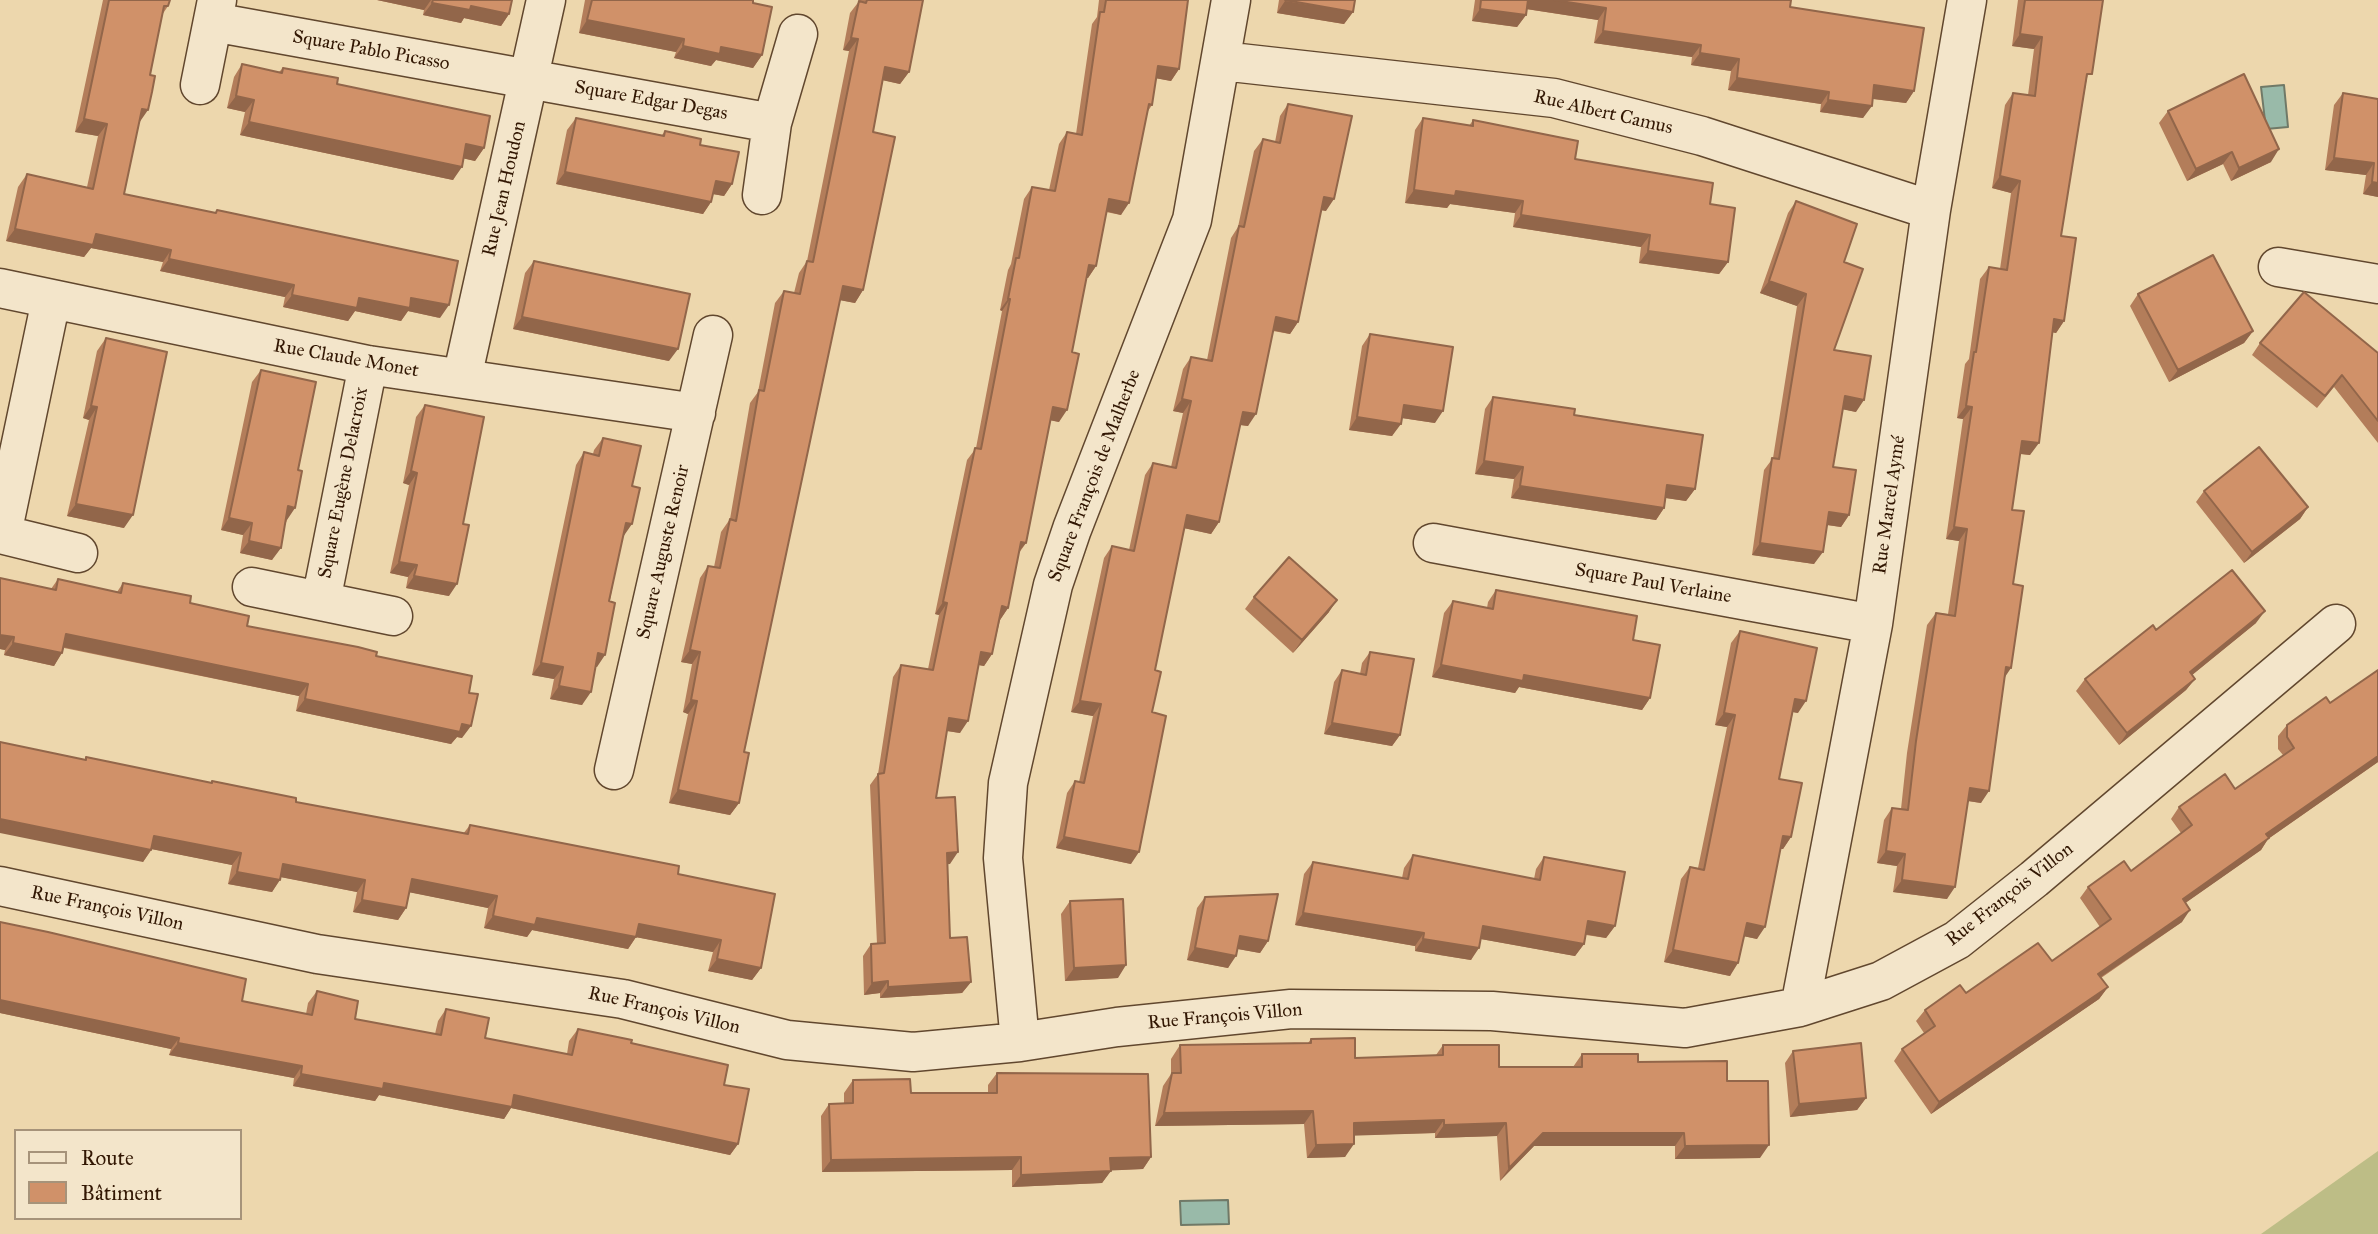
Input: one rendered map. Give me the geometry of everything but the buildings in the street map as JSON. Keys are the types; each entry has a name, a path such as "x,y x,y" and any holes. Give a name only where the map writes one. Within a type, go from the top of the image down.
{"street":[{"name":"Rue Jean Houdon","path":"462,378 546,0"},
{"name":"Square François de Malherbe","path":"1020,1042 1003,858 1007,783 1054,585 1065,551 1192,220 1231,0"},
{"name":"Rue Marcel Aymé","path":"1800,1007 1873,624 1931,210 1967,0"},
{"name":"Square Pablo Picasso","path":"200,85 215,11 530,80"},
{"path":"762,195 772,122 798,34"},
{"name":"Rue Albert Camus","path":"1222,61 1553,98 1702,136 1931,210"},
{"name":"Square Edgar Degas","path":"530,80 772,122"},
{"path":"2278,267 2378,284"},
{"name":"Rue Claude Monet","path":"0,288 368,365 696,413"},
{"path":"51,300 1,534 78,553"},
{"name":"Square Auguste Renoir","path":"614,770 713,335"},
{"name":"Square Eugène Delacroix","path":"321,601 368,365"},
{"name":"Square Paul Verlaine","path":"1433,543 1873,624"},
{"name":"Square Eugène Delacroix","path":"251,587 393,616"},
{"name":"Rue François Villon","path":"0,886 317,954 623,999 787,1040 913,1052 1020,1042 1116,1027 1291,1009 1492,1011 1685,1028 1800,1007 1881,981 1957,940 2034,879 2336,624"}],"green space":[{"path":"2378,1151 2378,1234 2261,1234"}],"shaded area":[{"path":"2284,85 2288,127 2266,129 2261,87"},
{"path":"1228,1200 1229,1224 1181,1225 1180,1201"}]}
